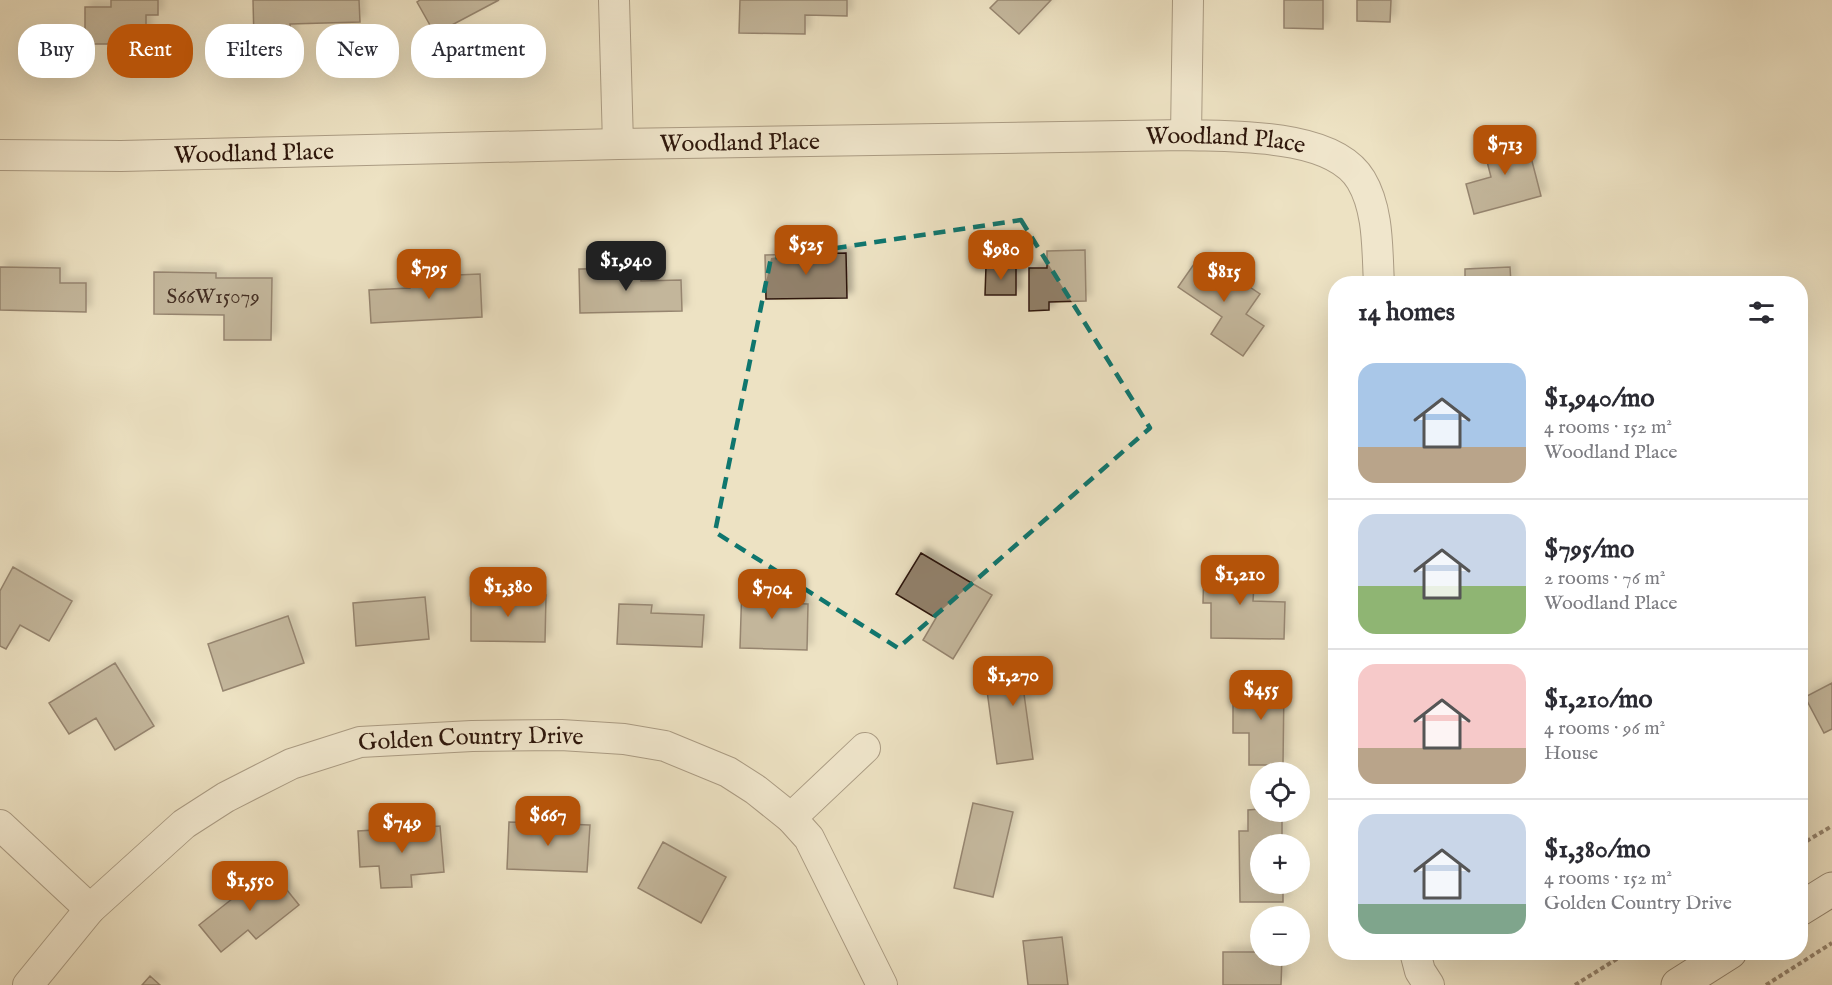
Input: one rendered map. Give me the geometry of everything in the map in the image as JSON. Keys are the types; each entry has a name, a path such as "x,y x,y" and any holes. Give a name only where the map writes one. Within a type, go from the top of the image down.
{"main road":[{"path":"1808,904 1832,889"},
{"path":"1678,985 1717,960"}],"street":[{"path":"614,0 618,144"},
{"path":"1186,135 1188,0"},
{"name":"Woodland Place","path":"0,155 121,156 618,144 1186,135 1273,139 1313,147 1339,159 1361,179 1371,204 1378,276"},
{"name":"Golden Country Drive","path":"28,985 90,909 184,824 226,798 291,764 360,742 472,736 561,735 624,739 665,746 728,772 756,790 791,818 809,838 882,985"},
{"path":"791,818 865,748"},
{"path":"0,825 90,909"},
{"path":"1417,960 1429,985"}],"path":[{"path":"1808,840 1832,826"},
{"path":"1808,958 1832,943"},
{"path":"1575,985 1615,960"},
{"path":"1766,985 1805,960"}],"highlighted area":[{"path":"1021,220 1150,428 898,648 715,532 771,258"}],"building":[{"path":"111,0 158,0 158,15 146,15 146,24 107,24 107,44 95,44 95,24 85,24 85,7 111,7"},
{"path":"253,0 359,0 360,22 254,24"},
{"path":"420,0 499,0 454,24 429,24 417,2"},
{"path":"740,0 847,0 847,16 805,15 805,34 739,33"},
{"path":"998,0 1051,0 1019,34 990,8"},
{"path":"1284,0 1323,0 1323,29 1284,28"},
{"path":"1357,0 1391,0 1390,22 1357,21"},
{"path":"1525,134 1541,196 1474,214 1466,184 1491,177 1483,146"},
{"path":"1085,250 1086,301 1049,302 1049,310 1029,311 1029,268 1047,268 1047,251"},
{"path":"846,253 847,298 766,299 765,255"},
{"path":"1201,254 1260,294 1246,314 1264,326 1243,356 1211,334 1222,317 1178,287"},
{"path":"986,266 1016,266 1016,295 985,295"},
{"path":"0,267 60,268 60,283 86,283 86,312 0,310"},
{"path":"1510,267 1511,276 1465,276 1465,269"},
{"path":"641,268 641,281 681,280 682,311 580,313 579,269"},
{"path":"154,272 216,273 216,278 272,278 271,340 224,340 224,315 154,314"},
{"path":"480,274 482,317 371,323 369,290 410,288 409,277"},
{"path":"921,553 992,595 953,659 923,640 936,618 896,594"},
{"path":"1204,566 1255,568 1253,601 1285,602 1284,639 1211,638 1211,603 1203,603"},
{"path":"13,567 72,601 49,641 20,625 6,649 0,646 0,591"},
{"path":"742,583 781,584 780,603 808,604 807,650 740,648"},
{"path":"471,595 546,595 545,642 471,641"},
{"path":"425,597 429,639 356,646 353,603"},
{"path":"619,604 652,605 651,613 704,615 702,647 617,644"},
{"path":"288,616 304,663 223,691 208,644"},
{"path":"1044,660 1048,691 1024,694 1033,759 997,764 984,669"},
{"path":"115,663 154,726 115,750 96,718 69,734 49,703"},
{"path":"1832,683 1832,729 1824,733 1808,703 1808,695"},
{"path":"1233,685 1284,685 1283,762 1250,762 1249,765 1249,733 1233,733"},
{"path":"973,803 1013,812 993,897 954,888"},
{"path":"1248,810 1250,810 1250,822 1282,822 1282,834 1250,834 1250,894 1283,894 1283,902 1240,902 1239,831 1248,831"},
{"path":"509,822 590,825 587,872 507,869"},
{"path":"440,826 444,872 411,875 412,887 381,888 379,866 360,867 358,831"},
{"path":"663,842 726,877 701,923 638,888"},
{"path":"270,869 299,905 256,939 248,930 221,952 199,925"},
{"path":"1062,937 1068,985 1028,985 1023,941"},
{"path":"1223,952 1250,952 1250,966 1282,966 1281,985 1223,985"},
{"path":"150,976 160,985 142,985"}]}
